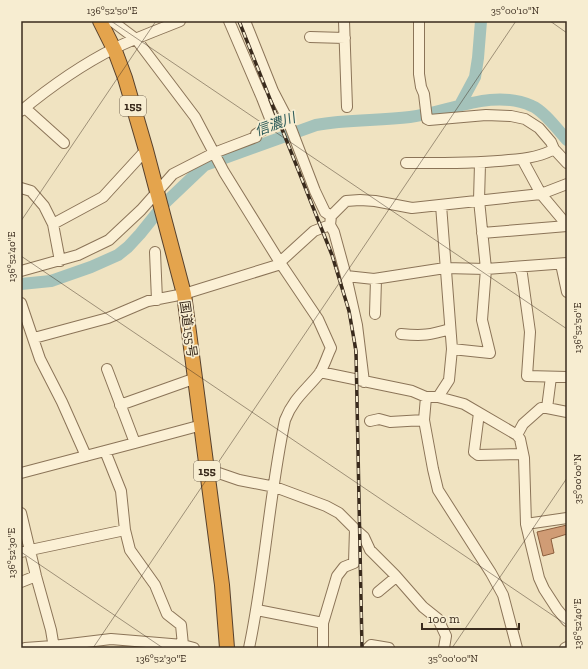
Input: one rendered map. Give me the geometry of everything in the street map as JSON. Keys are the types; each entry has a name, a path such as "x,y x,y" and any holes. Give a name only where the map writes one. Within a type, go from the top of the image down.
{"highway":[{"name":"国道155号","path":"100,21 114,48 125,78 167,224 184,294 222,585 227,648"}],"street":[{"path":"112,21 136,39 195,117 224,172 318,319 330,342 331,348 320,372 289,408 282,434 257,610 249,648"},
{"path":"64,143 23,110 76,70 114,48 180,21"},
{"path":"21,272 60,261 92,249 109,240 158,193 173,174 214,154 256,137 256,134 265,129 271,121 229,21"},
{"path":"245,21 273,92 287,118 334,232 357,324 364,382"},
{"path":"344,21 347,106"},
{"path":"419,21 419,74 421,87 424,94 427,119 486,115 511,116 525,119 532,122 538,128 567,163"},
{"path":"310,37 345,38"},
{"path":"262,98 273,92"},
{"path":"406,163 480,164 522,159 548,153 554,149"},
{"path":"53,224 103,197 146,150"},
{"path":"522,159 541,194 567,225"},
{"path":"452,350 490,354 482,320 486,269 479,200 480,164"},
{"path":"34,338 108,318 148,301 184,294 281,263 314,232 330,220 346,201 375,201 412,208 441,206 479,200 541,194 567,184"},
{"path":"21,188 31,191 44,206 53,224 60,261"},
{"path":"438,397 449,380 452,350 441,206"},
{"path":"482,233 567,225"},
{"path":"155,252 157,300"},
{"path":"346,276 376,278 445,268 486,269 564,264 567,292"},
{"path":"519,266 522,274 530,332 527,376 567,377"},
{"path":"375,314 376,278"},
{"path":"21,303 40,359 54,385 86,456"},
{"path":"401,334 419,336 450,329"},
{"path":"107,369 135,443"},
{"path":"320,372 412,391 426,397 438,397 464,404 517,435 520,439 522,454 526,524 539,578 556,609 567,621"},
{"path":"547,408 551,377"},
{"path":"120,405 196,378"},
{"path":"426,397 424,420 431,462 438,490 491,573 503,595 517,648"},
{"path":"517,435 523,424 541,408 567,412"},
{"path":"479,413 474,452 478,455 522,454"},
{"path":"370,421 379,419 390,422 424,420"},
{"path":"22,473 202,425"},
{"path":"105,451 121,490 125,530 130,550 155,584 167,614 181,625 183,645"},
{"path":"207,468 239,480 274,487 326,506 339,513 364,537 370,550 423,607 438,620 446,636 444,648"},
{"path":"21,513 25,551 36,576 51,630 54,647"},
{"path":"526,524 567,518"},
{"path":"323,648 323,622 337,576 344,567 354,563 355,529"},
{"path":"25,551 125,530"},
{"path":"21,582 36,576"},
{"path":"378,592 396,577"},
{"path":"257,610 323,622"},
{"path":"25,648 111,644 183,645 194,648"},
{"path":"368,648 371,645 390,648"}],"building":[{"path":"567,525 567,534 551,539 554,553 543,556 537,532"}],"waterway":[{"path":"460,105 475,77 481,21"},
{"name":"信濃川","path":"21,284 51,281 91,267 118,255 140,234 165,203 205,165 316,125 410,117 471,103 502,99 517,101 537,108 567,140"}],"railway":[{"path":"239,21 332,255 349,311 356,351 362,648"}]}
